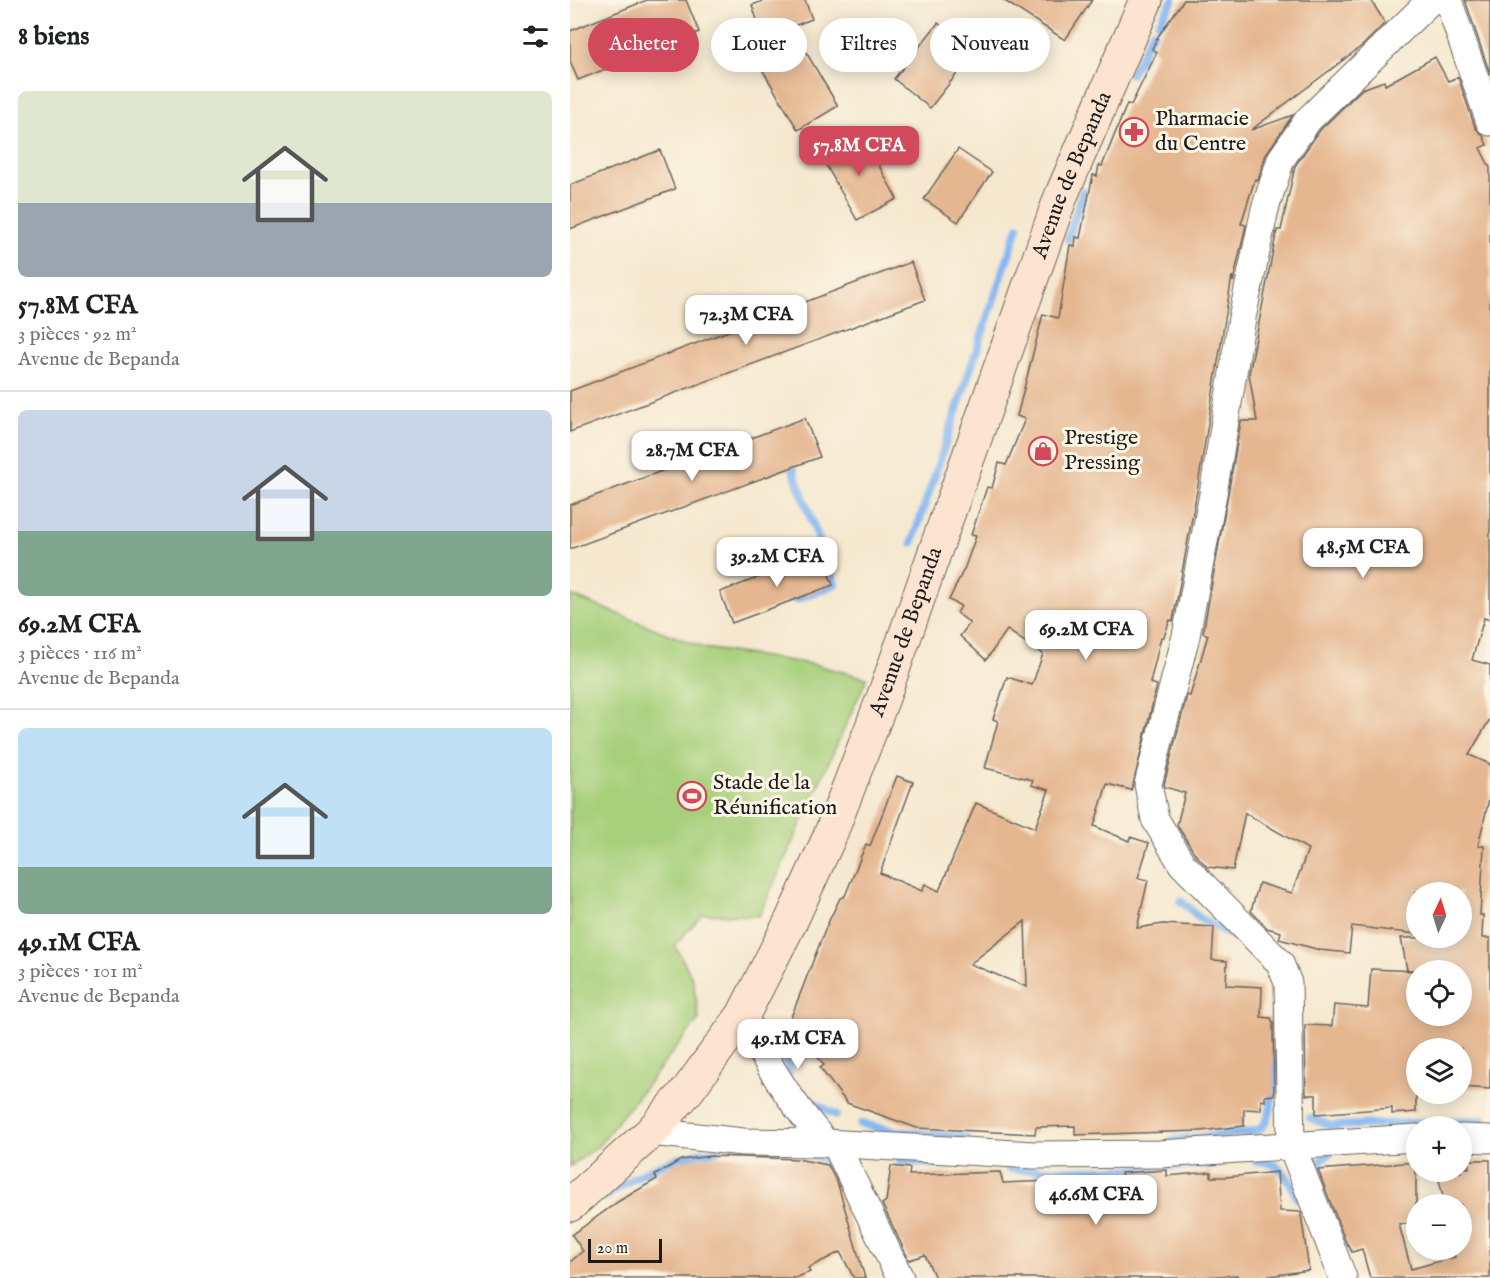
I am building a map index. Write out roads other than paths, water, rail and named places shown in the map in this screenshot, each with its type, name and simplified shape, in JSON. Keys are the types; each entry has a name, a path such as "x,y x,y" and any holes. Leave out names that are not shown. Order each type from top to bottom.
{"main road":[{"name":"Avenue de Bepanda","path":"570,1205 651,1132 688,1090 743,1015 829,838 963,476 1061,196 1146,0"}],"street":[{"path":"1343,1278 1291,1144 1288,983 1280,963 1182,864 1155,819 1148,784 1186,636 1248,285 1265,209 1281,159 1308,120 1431,0"},
{"path":"1448,0 1490,122"},
{"path":"743,1015 764,1060 803,1118 831,1144 900,1278"},
{"path":"651,1132 743,1142 831,1144 1034,1155 1159,1154 1406,1138"},
{"path":"1472,1138 1490,1139"}],"waterway":[{"path":"1159,23 1173,0"},
{"path":"1144,48 1153,32"},
{"path":"1131,74 1142,54"},
{"path":"1068,239 1083,191"},
{"path":"912,543 1018,227"},
{"path":"792,467 835,584 795,600"},
{"path":"1181,901 1201,919 1245,943"},
{"path":"778,1034 789,1073"},
{"path":"1271,1103 1278,1048"},
{"path":"798,1088 814,1103 836,1115"},
{"path":"1230,1134 1258,1130 1266,1122 1271,1106"},
{"path":"1310,1118 1331,1126 1483,1120"},
{"path":"861,1124 896,1131 966,1138"},
{"path":"1171,1140 1226,1135"},
{"path":"606,1197 644,1172 672,1160 716,1151"},
{"path":"1321,1188 1318,1162 1330,1153"},
{"path":"806,1155 823,1158 829,1163"},
{"path":"900,1161 949,1165"},
{"path":"1256,1161 1278,1167 1291,1183 1297,1198"},
{"path":"1009,1169 1113,1170 1217,1164"}],"place":[{"name":"Pharmacie du Centre","path":"1134,132"},
{"name":"Prestige Pressing","path":"1043,451"},
{"name":"Stade de la Réunification","path":"692,796"}]}
